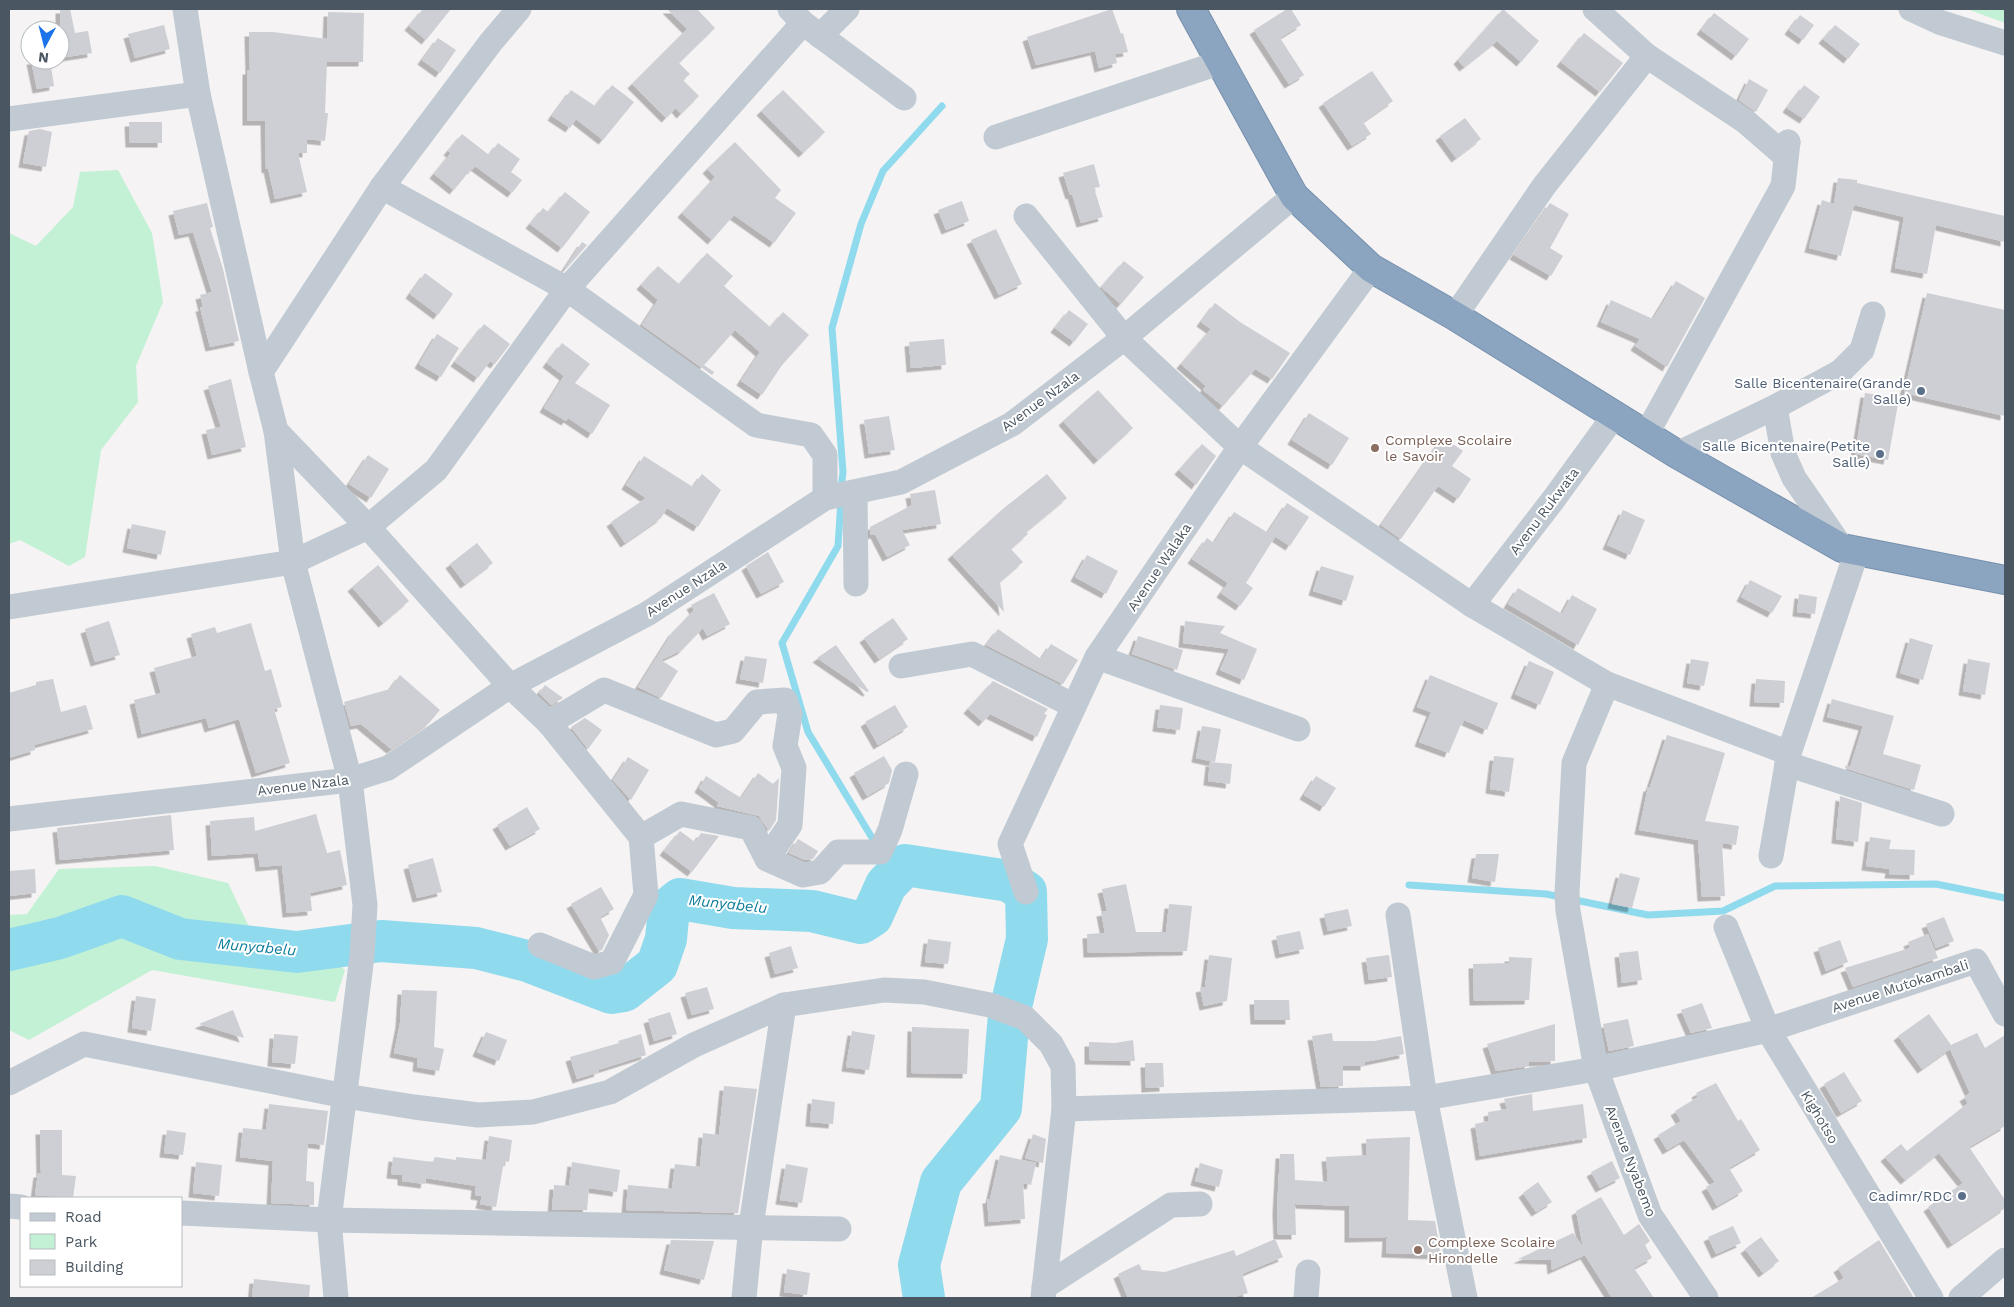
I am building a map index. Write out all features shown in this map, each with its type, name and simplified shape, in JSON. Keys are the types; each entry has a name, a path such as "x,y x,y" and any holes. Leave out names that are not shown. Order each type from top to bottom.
{"highway":[{"path":"1191,9 1219,63 1294,196 1370,268 1455,316 1677,454 1850,549 2005,580"}],"street":[{"path":"185,9 198,94 276,431 293,562 350,780 365,905 363,945 346,1096 329,1220 336,1298"},
{"path":"261,372 382,187 491,42 519,9"},
{"path":"9,607 293,562 368,527 436,470 567,289 804,22 847,9"},
{"path":"1595,9 1647,56 1745,121 1783,154 1788,142 1783,186 1646,435"},
{"path":"1911,9 1939,22 2005,43"},
{"path":"804,22 904,98"},
{"path":"1455,316 1544,186 1647,56"},
{"path":"996,137 1219,63"},
{"path":"9,119 198,94"},
{"path":"382,187 567,289 756,425 811,435 825,454 841,495 856,584"},
{"name":"Avenue Nzala","path":"9,819 350,780 388,768 510,686 647,614 841,495 901,482 1012,424 1124,338 1294,196"},
{"path":"1026,216 1124,338 1240,447 1472,605 1607,684 1788,759 1942,814"},
{"name":"Avenue Walaka","path":"1026,892 1010,844 1097,657 1240,447 1370,268"},
{"path":"1677,454 1775,407 1840,372 1862,350 1873,314"},
{"path":"1771,856 1788,759 1850,549 1794,478 1783,453 1775,407"},
{"name":"Avenu Rukwata","path":"1472,605 1553,500 1614,416"},
{"path":"276,431 368,527 510,686 549,723 640,837 646,895 612,962 594,967 540,945"},
{"path":"901,666 972,654 1074,706"},
{"path":"1097,657 1298,729"},
{"name":"Avenue Nyabemo","path":"1607,684 1574,763 1568,904 1596,1069 1650,1215 1706,1298"},
{"path":"549,723 604,690 716,735 733,731 757,702 785,700 790,714 785,746 794,768 790,825 767,859"},
{"path":"640,837 681,814 751,828 767,859 803,875 820,872 838,852 880,852 890,830 906,774"},
{"path":"1398,915 1425,1098 1464,1298"},
{"name":"Kighotso","path":"1726,927 1768,1030 1931,1298"},
{"name":"Avenue Mutokambali","path":"1768,1030 1976,961 2005,1014"},
{"path":"9,1083 84,1044 414,1108 478,1115 534,1112 610,1092 694,1045 784,1005 884,990 924,992 990,1005 1025,1018 1051,1044 1062,1066 1064,1109 1043,1292"},
{"path":"744,1298 751,1226 784,1005"},
{"path":"1064,1109 1425,1098 1596,1069 1768,1030"},
{"path":"1043,1292 1170,1205 1200,1204"},
{"path":"182,1213 329,1220 839,1229"},
{"path":"1961,1298 2005,1260"},
{"path":"1306,1298 1308,1272"}],"green space":[{"path":"1967,9 2005,9 2005,23"},
{"path":"118,170 152,233 163,302 136,366 138,402 101,450 85,557 69,566 20,540 9,544 9,233 36,246 73,207 80,172"},
{"path":"155,866 228,883 251,931 310,943 345,970 335,1002 152,970 29,1040 9,1030 9,915 27,914 59,869"}],"building":[{"path":"60,9 70,9 75,33 88,31 92,53 70,56 70,20 60,20"},
{"path":"423,9 451,9 426,40 409,26"},
{"path":"667,9 697,9 715,28 679,63 690,74 683,80 699,96 681,114 676,108 666,118 632,84 687,29"},
{"path":"1112,9 1121,34 1123,33 1128,52 1115,54 1117,63 1099,68 1095,51 1036,65 1027,37"},
{"path":"1287,9 1291,9 1301,25 1280,38 1304,75 1289,84 1254,30"},
{"path":"1503,9 1539,41 1521,62 1497,41 1464,67 1458,60"},
{"path":"328,12 364,13 363,62 327,62 325,113 328,113 325,141 307,139 307,153 298,153 307,192 275,199 268,168 266,169 265,121 247,121 247,70 250,70 249,32 273,32 327,39"},
{"path":"1714,13 1749,39 1736,56 1701,30"},
{"path":"1800,15 1814,25 1803,40 1789,30"},
{"path":"164,25 170,49 135,58 128,34"},
{"path":"1835,25 1860,44 1848,59 1823,39"},
{"path":"1584,33 1623,63 1600,92 1561,62"},
{"path":"438,38 456,50 440,73 422,60"},
{"path":"33,70 52,70 54,86 37,89"},
{"path":"1372,71 1393,101 1363,122 1371,134 1352,146 1323,103"},
{"path":"1749,79 1768,90 1756,112 1739,100"},
{"path":"612,85 634,102 603,140 576,119 570,128 552,116 571,90 595,106"},
{"path":"1804,85 1820,97 1804,119 1787,108"},
{"path":"783,90 825,132 803,153 761,111"},
{"path":"1465,118 1481,139 1456,158 1440,136"},
{"path":"129,122 162,122 162,143 130,143"},
{"path":"40,129 52,132 46,167 23,163 29,131"},
{"path":"462,134 489,155 498,143 520,159 511,172 522,180 512,193 475,166 454,190 434,174 451,153 448,151"},
{"path":"735,142 781,190 775,198 796,213 774,243 734,215 712,240 682,213 715,177 707,169"},
{"path":"1094,164 1100,187 1094,188 1103,217 1081,223 1063,173"},
{"path":"1838,178 1857,180 1857,183 2005,216 2005,242 1936,225 1927,274 1895,268 1904,217 1854,205 1841,256 1809,248 1822,200 1834,204"},
{"path":"565,192 590,212 562,248 530,224 543,208 548,212"},
{"path":"962,201 969,221 946,230 938,210"},
{"path":"207,203 213,227 210,228 223,269 239,341 210,347 200,307 203,307 200,295 212,292 193,232 179,235 173,211"},
{"path":"1550,203 1569,214 1550,248 1563,256 1551,276 1514,255"},
{"path":"996,229 1022,284 999,295 971,240"},
{"path":"582,242 587,245 566,269 565,268"},
{"path":"707,253 733,276 724,286 770,327 783,312 809,335 782,365 762,395 741,381 760,352 735,330 704,365 714,372 712,375 642,325 658,300 641,285 658,266 679,284"},
{"path":"1124,261 1144,277 1121,304 1101,287"},
{"path":"425,273 453,294 438,315 410,294"},
{"path":"1676,281 1705,298 1667,367 1635,346 1640,339 1601,322 1611,300 1653,319"},
{"path":"1927,293 2005,310 2005,416 1904,393"},
{"path":"1215,303 1240,322 1290,353 1272,379 1255,369 1223,406 1203,390 1206,386 1181,364 1211,329 1201,322"},
{"path":"1069,310 1088,324 1074,342 1055,328"},
{"path":"484,324 510,344 495,364 490,361 478,378 455,362"},
{"path":"437,334 459,348 441,377 419,364"},
{"path":"944,339 946,365 911,368 909,342"},
{"path":"562,343 590,364 575,383 610,405 592,434 568,418 566,421 544,408 564,376 547,363"},
{"path":"231,379 246,447 212,455 206,430 221,427 208,386"},
{"path":"1098,390 1133,428 1098,460 1063,421"},
{"path":"1865,393 1899,398 1888,460 1855,454"},
{"path":"1309,413 1349,438 1332,465 1292,440"},
{"path":"889,416 895,450 869,454 864,420"},
{"path":"1443,437 1463,451 1452,466 1471,479 1458,499 1438,486 1401,539 1381,525"},
{"path":"1202,444 1216,456 1196,485 1179,470"},
{"path":"368,455 389,469 371,498 349,484"},
{"path":"644,456 693,487 702,474 721,490 698,527 667,508 661,518 625,543 611,522 646,498 626,485"},
{"path":"1047,474 1067,498 1026,532 1028,534 1011,549 1023,562 1000,582 1004,612 952,555 1004,508"},
{"path":"935,490 941,524 902,530 910,545 887,557 875,534 870,535 870,527 912,505 910,494"},
{"path":"1287,503 1309,517 1290,546 1268,532"},
{"path":"1623,510 1645,520 1630,555 1607,545"},
{"path":"1234,512 1275,537 1246,583 1253,588 1240,606 1221,593 1228,583 1192,559 1207,538 1214,543"},
{"path":"132,524 166,531 161,555 127,548"},
{"path":"477,543 493,563 465,584 450,564"},
{"path":"768,552 784,582 761,594 746,566"},
{"path":"1087,555 1118,571 1106,594 1075,577"},
{"path":"378,565 409,601 383,623 352,587"},
{"path":"1321,566 1354,576 1346,601 1313,591"},
{"path":"1750,580 1782,596 1772,613 1741,597"},
{"path":"1518,588 1562,614 1572,595 1597,609 1578,645 1508,604"},
{"path":"714,593 730,624 707,636 703,628 682,650 661,660 678,671 661,698 638,687 672,633 694,610 691,605"},
{"path":"1799,594 1817,597 1815,614 1797,612"},
{"path":"893,618 908,639 879,659 864,638"},
{"path":"109,621 120,655 95,662 85,629"},
{"path":"1185,621 1225,626 1220,633 1257,649 1244,680 1220,670 1229,649 1183,643"},
{"path":"251,623 265,671 271,669 282,707 274,709 290,763 256,773 239,719 209,728 206,718 142,734 134,700 161,693 154,668 197,656 191,634 215,627 217,633"},
{"path":"998,629 1041,659 1051,644 1078,660 1063,684 986,645"},
{"path":"1138,636 1183,650 1177,670 1132,654"},
{"path":"1910,638 1933,645 1923,680 1900,673"},
{"path":"836,645 869,691 867,692 817,658"},
{"path":"745,656 767,659 763,683 740,679"},
{"path":"1691,659 1709,662 1704,686 1687,683"},
{"path":"1968,659 1990,663 1985,695 1963,691"},
{"path":"1529,661 1554,672 1540,705 1515,694"},
{"path":"400,675 440,710 429,723 391,749 361,724 351,726 344,702 390,689"},
{"path":"1430,675 1498,703 1487,730 1464,720 1449,753 1419,742 1431,712 1417,707"},
{"path":"53,679 61,712 86,705 93,729 34,745 35,750 9,758 9,693 36,685 36,682"},
{"path":"1756,679 1785,681 1784,703 1754,702"},
{"path":"993,681 1048,709 1044,714 1047,715 1037,737 990,714 983,722 968,709"},
{"path":"545,685 563,698 551,705 539,693"},
{"path":"1832,699 1894,716 1883,754 1921,765 1914,790 1845,768 1846,765 1850,767 1863,726 1827,717"},
{"path":"895,705 908,727 878,745 865,722"},
{"path":"1160,705 1183,708 1180,730 1157,727"},
{"path":"585,718 602,730 588,749 571,727"},
{"path":"1202,726 1221,729 1215,762 1196,758"},
{"path":"1667,735 1725,753 1705,821 1739,826 1736,845 1722,843 1725,896 1702,897 1698,840 1639,830 1648,787 1650,787"},
{"path":"884,756 892,770 889,783 867,796 854,773"},
{"path":"1494,756 1514,758 1509,792 1490,789"},
{"path":"628,757 649,770 631,800 613,780"},
{"path":"1210,762 1232,764 1230,784 1208,781"},
{"path":"758,773 773,784 779,778 776,820 769,831 759,816 717,806 719,803 699,788 706,776 741,798"},
{"path":"1316,776 1336,788 1324,807 1304,795"},
{"path":"1840,796 1862,803 1858,842 1836,839"},
{"path":"527,807 540,829 510,846 497,825"},
{"path":"316,814 327,853 340,850 347,885 310,893 312,911 287,913 282,865 260,867 258,853 212,856 210,821 254,817 255,831"},
{"path":"171,815 174,850 60,860 57,828"},
{"path":"680,831 695,842 701,833 719,836 692,872 664,851"},
{"path":"1870,837 1891,840 1889,849 1915,850 1914,875 1889,874 1890,869 1866,866"},
{"path":"798,839 818,851 813,859 805,860 789,853"},
{"path":"1476,854 1499,854 1495,882 1472,878"},
{"path":"433,858 442,892 417,898 408,865"},
{"path":"35,869 36,893 9,896 9,871"},
{"path":"1620,873 1640,878 1632,908 1612,904"},
{"path":"1126,884 1136,932 1166,932 1169,904 1192,906 1187,951 1088,953 1087,934 1105,933 1101,912 1107,911 1102,889"},
{"path":"601,887 614,909 600,917 609,935 602,950 599,951 571,904"},
{"path":"1348,909 1352,926 1328,931 1324,914"},
{"path":"1944,917 1954,941 1936,948 1926,924"},
{"path":"1300,931 1304,949 1280,954 1276,936"},
{"path":"1928,934 1938,958 1853,987 1845,968 1910,948 1908,942"},
{"path":"928,939 951,942 948,964 925,962"},
{"path":"1840,940 1848,962 1826,971 1818,948"},
{"path":"791,946 798,968 775,974 769,953"},
{"path":"1638,951 1642,980 1622,983 1619,953"},
{"path":"1209,955 1232,958 1227,1001 1204,1006 1200,988 1205,987"},
{"path":"1389,955 1392,977 1369,980 1366,958"},
{"path":"1509,957 1532,958 1529,1000 1474,1001 1473,964 1509,963"},
{"path":"707,987 714,1009 692,1015 685,993"},
{"path":"402,990 437,991 434,1047 444,1049 439,1071 417,1067 418,1058 394,1053 400,1023"},
{"path":"136,996 156,999 151,1031 132,1028"},
{"path":"1254,1000 1289,1000 1290,1020 1255,1020"},
{"path":"1702,1003 1712,1028 1691,1033 1681,1010"},
{"path":"233,1010 244,1038 199,1024"},
{"path":"670,1012 677,1034 654,1041 648,1019"},
{"path":"1929,1014 1951,1045 1977,1033 1985,1048 2005,1035 2005,1126 1969,1147 2005,1200 2005,1208 1952,1244 1928,1207 1963,1183 1939,1153 1905,1180 1885,1157 1901,1144 1907,1151 1968,1103 1964,1097 1970,1093 1950,1049 1922,1069 1898,1036"},
{"path":"1628,1019 1634,1046 1609,1051 1603,1024"},
{"path":"1555,1024 1555,1061 1529,1062 1529,1066 1496,1071 1487,1044"},
{"path":"912,1027 969,1029 967,1074 911,1073"},
{"path":"852,1031 875,1035 869,1070 846,1067"},
{"path":"486,1032 507,1040 499,1061 477,1052"},
{"path":"1332,1033 1333,1041 1374,1041 1401,1036 1404,1054 1365,1062 1365,1066 1343,1066 1343,1086 1321,1087 1312,1036"},
{"path":"274,1034 298,1036 295,1064 272,1062"},
{"path":"641,1034 646,1055 598,1070 599,1072 577,1079 570,1057 619,1043 618,1041"},
{"path":"1133,1040 1135,1061 1089,1060 1089,1042 1115,1043"},
{"path":"1145,1063 1163,1063 1164,1087 1146,1088"},
{"path":"1844,1072 1862,1101 1841,1113 1824,1084"},
{"path":"1716,1083 1738,1121 1741,1119 1760,1150 1729,1168 1743,1191 1717,1206 1706,1187 1715,1182 1684,1140 1667,1150 1658,1135 1681,1121 1675,1111 1698,1097 1696,1093"},
{"path":"724,1086 757,1089 738,1213 626,1210 628,1185 672,1189 675,1164 700,1167 703,1133 719,1135"},
{"path":"1532,1094 1533,1111 1583,1104 1587,1138 1480,1156 1475,1124 1489,1121 1488,1112 1507,1109 1504,1099"},
{"path":"812,1099 835,1102 833,1124 810,1122"},
{"path":"269,1104 328,1111 324,1145 308,1143 306,1181 314,1182 314,1205 271,1203 273,1161 240,1157 243,1128 266,1130"},
{"path":"40,1130 62,1130 62,1175 76,1176 73,1197 35,1195 38,1173 41,1173"},
{"path":"167,1130 186,1133 183,1155 164,1153"},
{"path":"1033,1134 1046,1139 1043,1163 1025,1158"},
{"path":"489,1136 512,1140 509,1162 504,1161 496,1207 480,1204 482,1196 475,1195 476,1186 426,1178 425,1184 402,1181 402,1175 391,1174 393,1157 433,1162 435,1157 456,1160 456,1157 486,1160"},
{"path":"1410,1137 1408,1220 1435,1221 1441,1255 1386,1253 1387,1237 1349,1238 1349,1206 1295,1204 1296,1235 1278,1235 1277,1210 1280,1154 1294,1154 1295,1180 1328,1182 1326,1157 1367,1155 1366,1139"},
{"path":"1000,1155 1036,1163 1031,1185 1023,1183 1025,1219 989,1222 987,1199 990,1199"},
{"path":"1612,1161 1620,1178 1600,1188 1591,1172"},
{"path":"196,1162 222,1165 219,1196 193,1193"},
{"path":"572,1162 620,1170 617,1192 589,1188 587,1210 552,1210 554,1185 569,1186"},
{"path":"1200,1163 1223,1170 1219,1187 1195,1181"},
{"path":"786,1164 808,1168 802,1203 780,1200"},
{"path":"1538,1182 1552,1202 1536,1212 1523,1193"},
{"path":"1601,1197 1624,1235 1639,1224 1650,1241 1645,1245 1652,1258 1634,1268 1654,1298 1612,1298 1585,1255 1552,1270 1551,1260 1518,1259 1573,1233 1583,1247 1576,1211"},
{"path":"1733,1226 1741,1243 1716,1254 1708,1237"},
{"path":"1761,1237 1779,1261 1763,1273 1745,1249"},
{"path":"1275,1239 1283,1257 1242,1274 1248,1293 1231,1298 1128,1298 1118,1274 1139,1264 1142,1270 1165,1272 1234,1250 1236,1256"},
{"path":"671,1240 714,1241 704,1280 664,1270"},
{"path":"1879,1240 1914,1298 1811,1298 1844,1278 1838,1268"},
{"path":"787,1269 810,1273 807,1295 784,1292"},
{"path":"254,1279 310,1285 309,1298 252,1298"}],"waterway":[{"path":"841,489 843,472 832,328 861,224 883,171 942,106"},
{"path":"841,500 838,546 782,643 808,732 877,846"},
{"path":"884,853 905,865"},
{"name":"Munyabelu","path":"9,950 60,938 122,916 180,939 297,952 381,941 476,948 527,961 611,993 624,991 657,965 666,939 669,908 680,899 733,908 812,911 861,923 872,916 886,885 905,865 1009,881 1026,892 1027,939 1009,1015 1001,1108 941,1182 919,1265 924,1298"},
{"path":"1409,885 1546,894 1648,915 1723,911 1775,886 1936,884 2005,898"}],"place":[{"name":"Salle Bicentenaire(Grande Salle)","path":"1921,391"},
{"name":"Complexe Scolaire le Savoir","path":"1375,448"},
{"name":"Salle Bicentenaire(Petite Salle)","path":"1880,454"},
{"name":"Cadimr/RDC","path":"1962,1196"},
{"name":"Complexe Scolaire Hirondelle","path":"1418,1250"}]}
